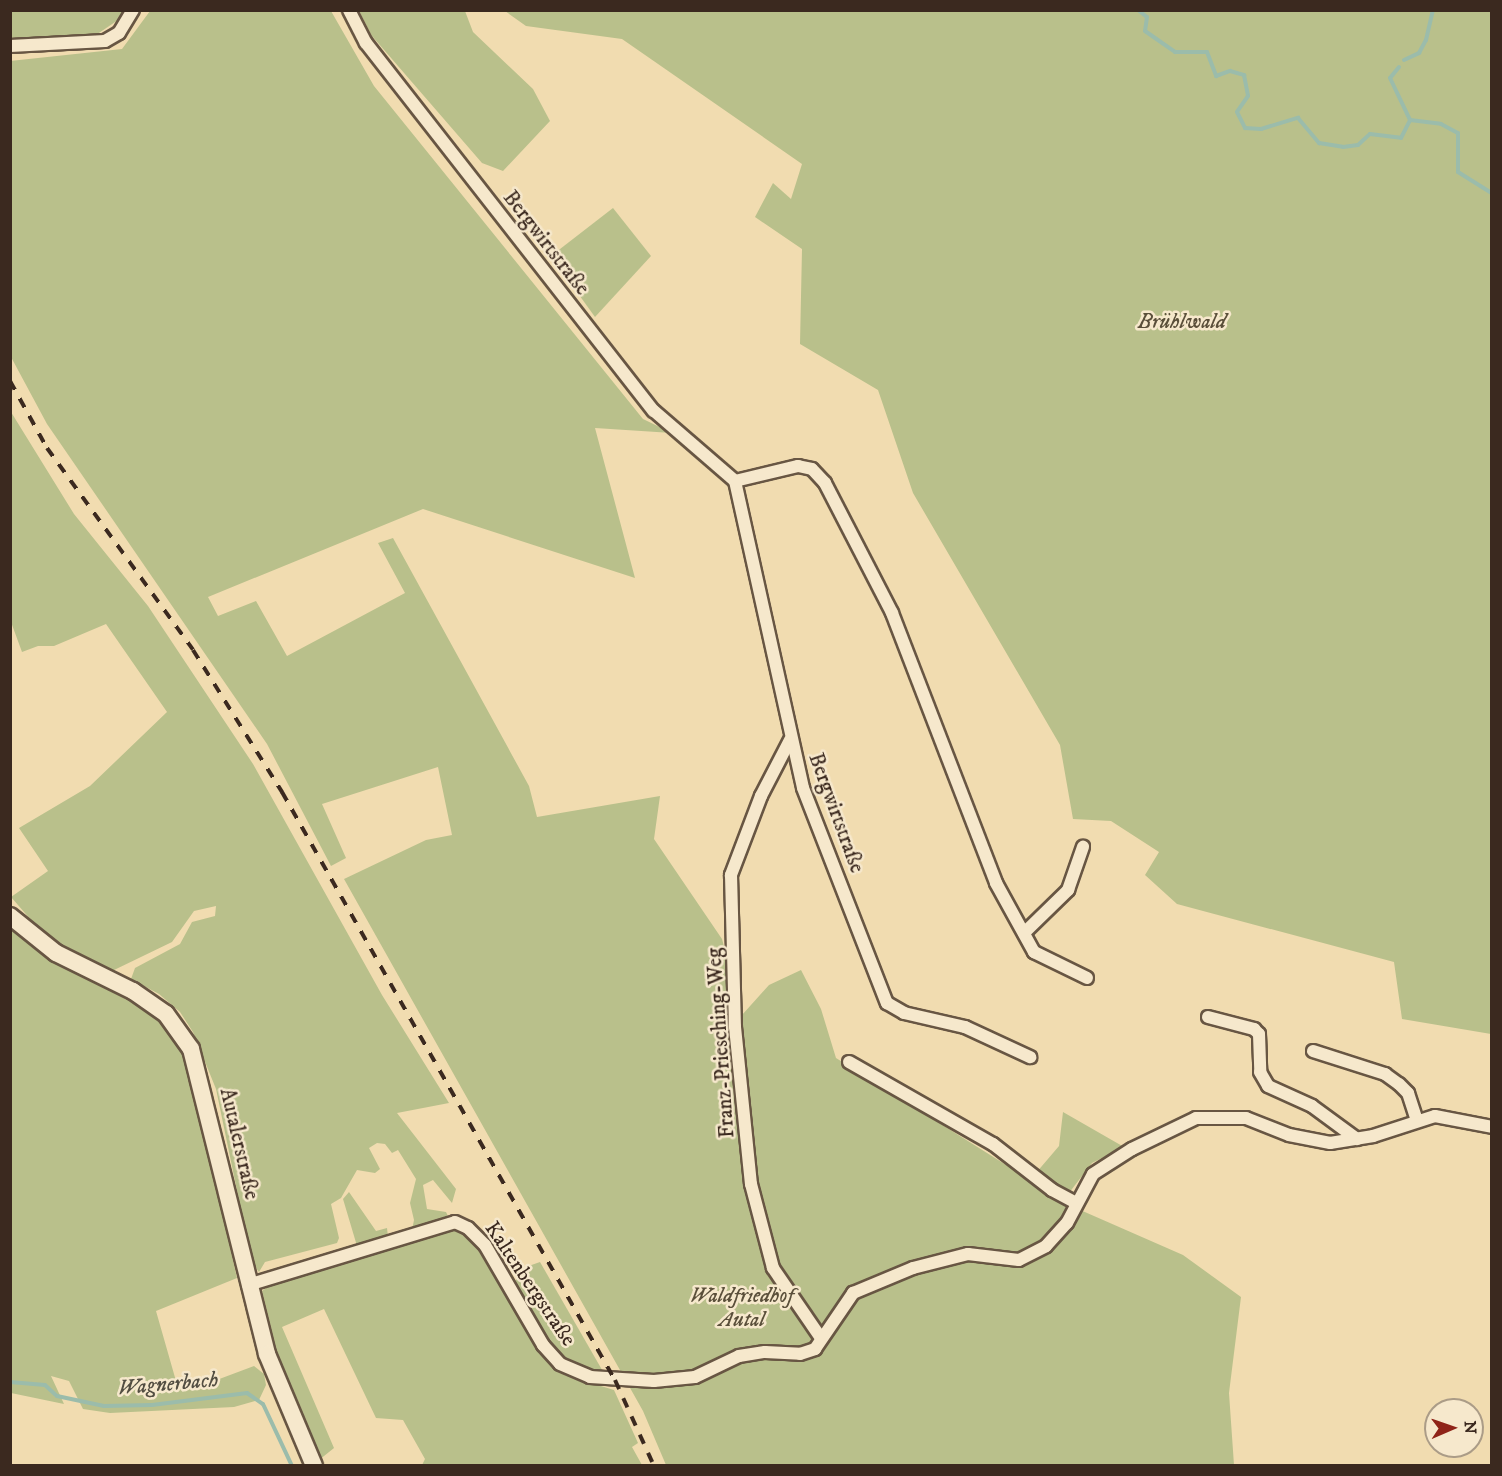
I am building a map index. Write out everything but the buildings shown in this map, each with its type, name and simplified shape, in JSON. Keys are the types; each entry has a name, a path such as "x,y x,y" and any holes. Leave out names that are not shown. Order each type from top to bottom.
{"main road":[{"name":"Autalerstraße","path":"10,916 56,953 133,991 166,1014 191,1048 248,1285 267,1354 314,1466"}],"street":[{"path":"10,46 105,41 119,33 133,10"},
{"name":"Bergwirtstraße","path":"349,10 366,43 654,411 735,481 802,788 887,1003 904,1013 965,1027 1030,1057"},
{"path":"735,481 798,466 812,469 825,483 892,614 996,883 1034,952 1087,978"},
{"name":"Franz-Priesching-Weg","path":"790,740 761,796 731,875 735,1027 751,1184 773,1268 820,1338"},
{"path":"1024,933 1068,890 1083,846"},
{"path":"1209,1017 1254,1029 1259,1034 1260,1072 1268,1086 1312,1106 1357,1139"},
{"path":"1313,1051 1385,1074 1408,1093 1417,1120"},
{"path":"849,1062 993,1144 1052,1190 1076,1203"},
{"name":"Kaltenbergstraße","path":"248,1285 455,1222 468,1228 485,1245 543,1345 560,1364 590,1377 654,1381 695,1377 739,1356 765,1352 800,1354 815,1349 820,1338 853,1293 914,1268 968,1254 1019,1260 1046,1246 1067,1223 1093,1174 1132,1149 1196,1118 1246,1118 1315,1142 1357,1139 1417,1120 1447,1116 1491,1127"}],"green space":[{"path":"10,11 125,11 121,18 93,37 11,39"},
{"name":"Waldfriedhof Autal","path":"150,11 331,11 374,86 643,419 672,433 595,428 635,578 423,509 208,597 218,616 256,601 287,656 405,593 378,543 393,538 529,786 537,817 660,796 654,839 722,939 742,1015 769,985 801,970 821,1009 836,1058 1030,1180 1059,1146 1063,1112 1124,1147 1092,1163 1062,1202 1183,1255 1241,1297 1229,1393 1234,1465 666,1465 643,1411 344,879 426,840 452,835 438,767 322,804 346,858 331,866 267,744 47,424 11,357 10,61 122,49"},
{"path":"359,11 465,11 473,32 533,89 550,121 503,171 482,163 372,36"},
{"name":"Brühlwald","path":"505,11 1491,11 1491,1034 1402,1019 1394,962 1177,904 1145,875 1159,852 1111,821 1073,819 1060,745 913,493 878,390 800,344 802,249 755,217 773,183 791,199 802,164 622,39 526,26"},
{"path":"613,208 651,256 595,317 551,256"},
{"path":"11,412 74,514 148,606 253,764 382,995 449,1103 397,1113 456,1189 452,1203 433,1180 423,1185 427,1209 446,1212 449,1218 412,1230 414,1220 410,1203 416,1179 398,1150 392,1153 385,1144 377,1143 369,1148 380,1169 375,1173 357,1170 341,1198 331,1204 339,1238 337,1243 265,1262 259,1272 252,1263 216,1089 193,1032 180,1012 159,994 131,979 135,968 180,944 192,922 215,916 216,906 194,911 172,942 112,971 67,950 38,928 11,897 48,871 19,828 90,786 167,712 106,624 54,646 38,646 22,652 11,622"},
{"path":"10,923 140,1003 171,1031 186,1055 237,1278 156,1311 178,1388 206,1384 254,1366 264,1374 266,1385 259,1400 234,1407 110,1413 83,1409 69,1381 51,1376 64,1404 11,1393"},
{"path":"349,1192 376,1231 387,1228 388,1237 357,1246 343,1199"},
{"path":"448,1231 458,1231 474,1243 534,1344 565,1375 614,1390 638,1443 632,1447 642,1465 422,1465 425,1459 403,1420 376,1418 324,1309 282,1327 334,1448 319,1460 281,1369 262,1291 272,1284"},
{"path":"540,1262 605,1375 566,1362 553,1350 514,1285 520,1269"}],"waterway":[{"path":"1138,10 1147,17 1145,31 1175,52 1207,52 1216,76 1230,71 1244,75 1248,96 1237,112 1245,128 1261,129 1298,118 1319,143 1343,147 1358,145 1370,134 1401,138 1410,120 1441,124 1458,133 1458,172 1492,193"},
{"path":"1404,60 1419,53 1426,40 1433,10"},
{"path":"1399,67 1390,78 1410,120"},
{"name":"Wagnerbach","path":"10,1382 45,1385 57,1396 104,1406 152,1405 247,1393 263,1404 292,1466"}],"railway":[{"path":"10,381 47,448 193,650 282,792 615,1380 654,1466"}]}
